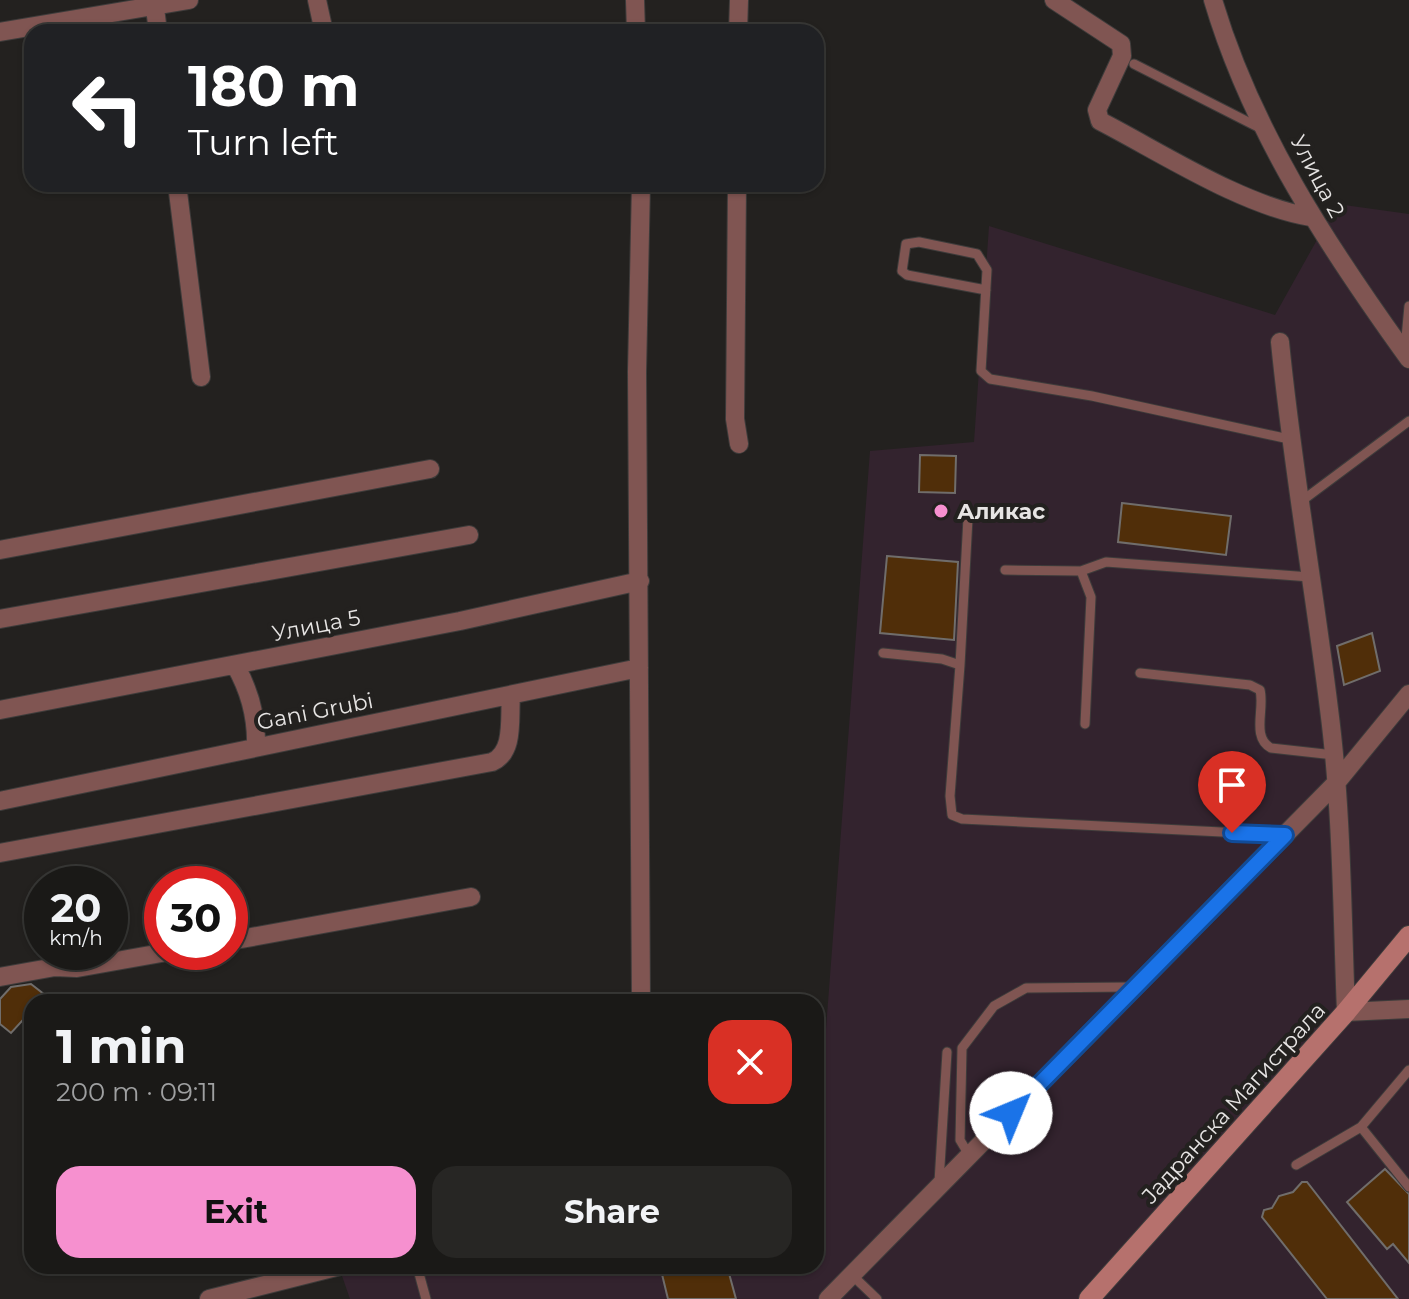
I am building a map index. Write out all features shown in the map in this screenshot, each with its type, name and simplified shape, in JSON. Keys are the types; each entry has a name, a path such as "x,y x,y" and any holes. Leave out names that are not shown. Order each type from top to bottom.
{"street":[{"path":"44,24 189,0"},
{"path":"317,0 322,24"},
{"path":"635,0 636,24"},
{"path":"738,24 739,0"},
{"path":"1054,0 1121,44 1122,56 1097,110 1100,121 1232,189 1285,213 1311,217"},
{"name":"Улица 2","path":"1213,0 1231,52 1311,217 1407,355"},
{"path":"155,8 157,24"},
{"path":"0,32 24,28"},
{"path":"178,192 201,377"},
{"path":"641,192 637,372 641,994"},
{"path":"737,192 735,419 739,444"},
{"path":"1280,342 1289,439 1334,755 1346,1012 1409,1009"},
{"path":"0,550 430,469"},
{"path":"0,619 469,535"},
{"name":"Улица 5","path":"0,710 460,621 640,581"},
{"path":"235,665 252,703 257,727 256,747"},
{"name":"Gani Grubi","path":"0,801 639,668"},
{"path":"828,1299 1336,783 1409,694"},
{"path":"0,853 492,762 502,758 507,750 511,696"},
{"path":"248,938 471,897"},
{"name":"Јадранска Магистрала","path":"1089,1299 1346,1012 1409,936"},
{"path":"0,977 144,956"},
{"path":"209,1299 308,1274"}],"lane":[{"path":"1134,64 1267,131"},
{"path":"986,290 907,275 902,271 906,244 919,242 977,254 986,264 986,290 981,371 990,379 1092,396 1289,439"},
{"path":"1407,355 1409,306"},
{"path":"1299,503 1409,421"},
{"path":"968,518 952,815 962,819 1285,835"},
{"path":"1005,570 1081,571 1106,562 1310,577"},
{"path":"1081,571 1091,597 1085,724"},
{"path":"883,653 942,659 960,665"},
{"path":"1140,673 1250,685 1260,690 1262,699 1259,735 1263,744 1271,748 1334,755"},
{"path":"969,1155 960,1140 962,1048 994,1006 1026,988 1135,987"},
{"path":"939,1186 947,1052"},
{"path":"1296,1165 1361,1127 1409,1070"},
{"path":"1361,1127 1409,1187"},
{"path":"419,1274 426,1299"},
{"path":"852,1275 877,1299"}],"shaded area":[{"path":"1337,204 1409,214 1409,1299 350,1299 341,1274 824,1274 824,1055 870,451 974,442 989,226 1275,315"}],"building":[{"path":"920,455 956,456 955,493 919,492"},
{"path":"1122,503 1231,516 1226,555 1118,542"},
{"path":"887,556 958,562 954,640 880,633"},
{"path":"1372,633 1380,671 1344,685 1337,646"},
{"path":"31,984 44,994 24,994 24,1019 11,1033 0,1024 0,999 11,987"},
{"path":"1385,1169 1409,1194 1409,1263 1393,1244 1387,1249 1347,1202"},
{"path":"1302,1182 1307,1182 1398,1299 1327,1299 1262,1217 1264,1210 1272,1208 1279,1196 1293,1192"},
{"path":"662,1274 729,1274 736,1299 668,1299"}],"place":[{"name":"Аликас","path":"941,511"}],"route":[{"path":"1011,1113 1285,835 1232,833"}]}
